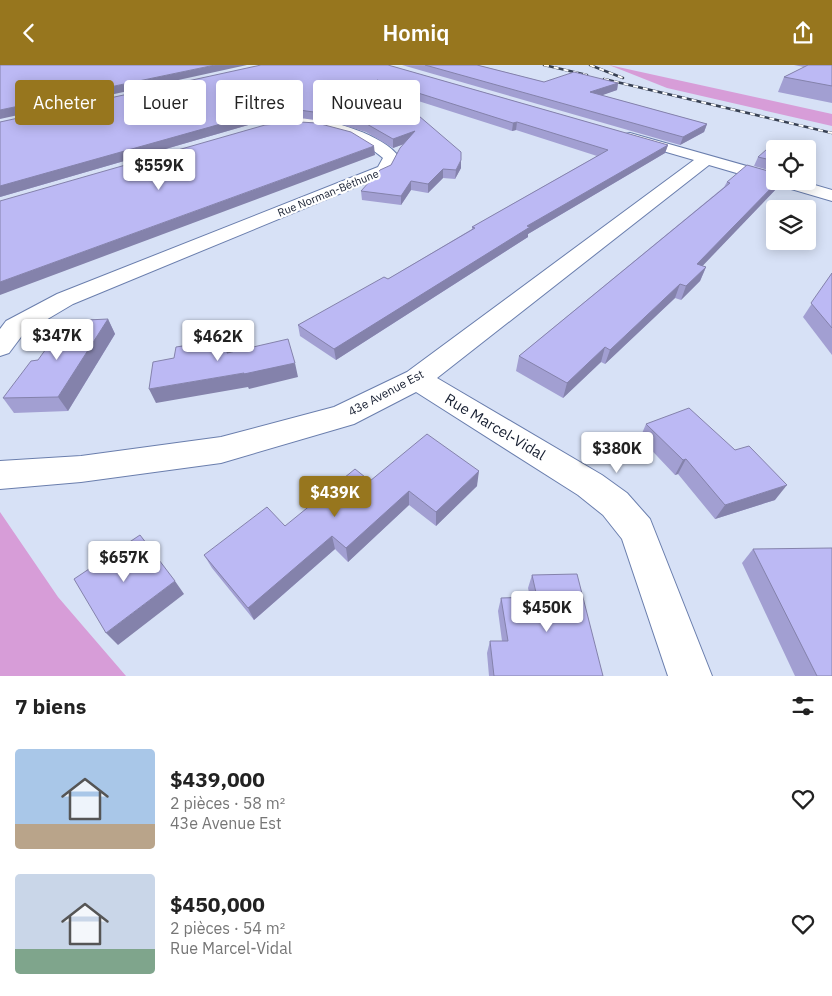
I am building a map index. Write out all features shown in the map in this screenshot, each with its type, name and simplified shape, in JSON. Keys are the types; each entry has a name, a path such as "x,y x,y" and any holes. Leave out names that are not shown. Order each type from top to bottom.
{"street":[{"name":"Rue Norman-Béthune","path":"0,347 15,327 65,299 384,170 391,157 382,149 341,130 319,124 291,123 260,129"},
{"path":"617,133 766,176"},
{"name":"43e Avenue Est","path":"0,475 82,469 221,450 342,415 417,379 706,159"},
{"path":"812,190 832,196"},
{"name":"Rue Marcel-Vidal","path":"417,379 590,485 616,504 637,531 690,676"}],"shaded area":[{"path":"609,65 832,114 832,126 667,88"},
{"path":"0,512 58,597 126,676 0,676"}],"building":[{"path":"0,65 215,65 143,80 124,80 124,84 114,86 114,80 15,80 15,107 0,110"},
{"path":"261,65 388,65 668,145 527,226 530,227 334,349 298,325 384,277 388,279 475,228 472,227 608,150 420,94 420,80 313,80 313,112 303,111 303,80 216,80 217,125 0,186 0,122 15,119 15,125 114,125 114,97 124,95 124,125 206,125 206,80 192,80"},
{"path":"425,65 477,65 544,82 574,72 618,83 590,92 707,124 683,137"},
{"path":"808,65 832,65 832,86 784,77"},
{"path":"420,117 461,152 461,160 456,170 443,169 428,184 411,181 401,196 361,191 380,170 391,165 400,148 415,131 393,139 368,125 420,125"},
{"path":"303,122 313,123 313,125 325,125 351,132 374,146 0,282 0,201 265,125 303,125"},
{"path":"766,150 766,159 758,157"},
{"path":"747,165 766,170 766,190 769,190 697,264 706,267 686,286 680,284 610,350 605,347 567,383 519,356 730,183 727,182"},
{"path":"832,273 832,328 811,303"},
{"path":"108,319 58,397 3,398 31,361 38,360 66,321"},
{"path":"227,339 227,353 288,339 295,363 244,374 149,389 153,362 174,358 176,347"},
{"path":"689,408 735,450 749,446 787,485 725,505 686,459 683,460 646,424"},
{"path":"427,434 479,471 436,512 409,491 346,548 332,536 248,608 204,555 267,507 285,526 355,469 370,481"},
{"path":"140,535 175,581 106,633 74,579"},
{"path":"832,548 832,676 817,676 753,549"},
{"path":"577,574 603,676 494,676 490,641 508,641 501,598 537,597 532,575"}],"railway":[{"path":"544,65 587,75"},
{"path":"590,65 623,78"},
{"path":"604,79 832,133"}]}
